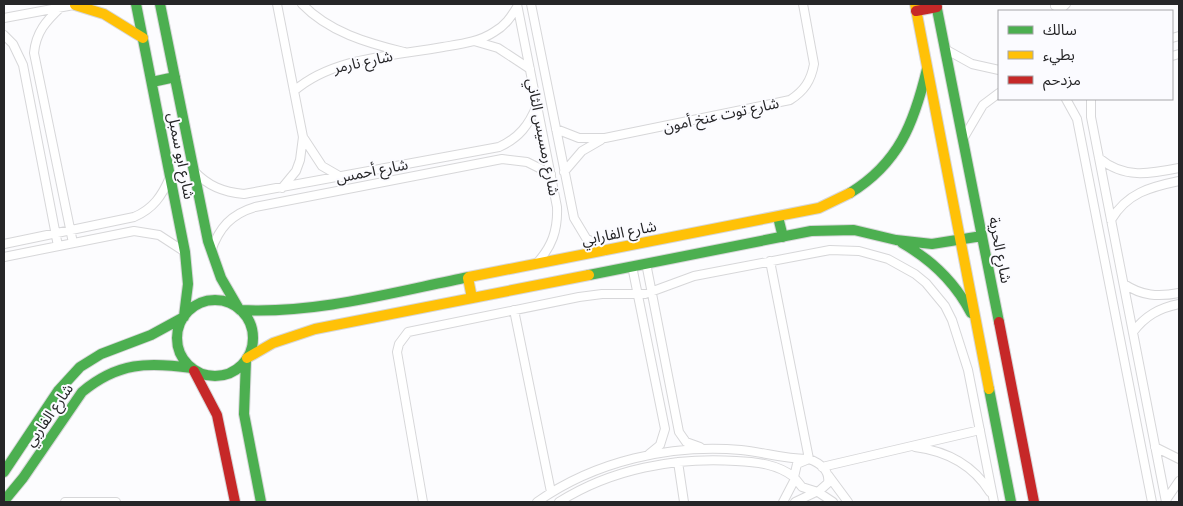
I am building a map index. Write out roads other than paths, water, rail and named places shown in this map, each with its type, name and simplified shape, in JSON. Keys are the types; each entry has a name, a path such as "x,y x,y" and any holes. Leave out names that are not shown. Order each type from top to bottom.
{"street":[{"path":"4,18 77,4 104,14 143,38"},
{"name":"شارع ابو سمبل","path":"136,4 185,252 188,284 184,316"},
{"name":"شارع ابو سمبل","path":"160,4 211,251 221,278 239,309"},
{"path":"277,4 303,137 300,160 296,171 282,188"},
{"name":"شارع نارمر","path":"302,4 328,24 353,38 408,53"},
{"name":"شارع رمسيس الثاني","path":"531,4 571,204 579,229 595,246 605,251"},
{"name":"شارع توت عنخ أمون","path":"556,129 579,138 605,138 782,103 798,95 809,81 814,64 803,4"},
{"path":"1055,7 1061,8 1067,4"},
{"name":"شارع نارمر","path":"294,91 314,76 326,70 474,41 496,32 504,25 517,5"},
{"name":"شارع رمسيس الثاني","path":"517,5 557,207 557,226 551,244 536,265"},
{"path":"937,5 915,7 978,326 1010,502"},
{"name":"شارع الحرية","path":"937,5 1034,502"},
{"path":"61,7 42,26 37,34 34,52 73,243"},
{"path":"4,35 16,49 23,65 58,246"},
{"name":"شارع نارمر","path":"474,41 498,48 530,68"},
{"path":"945,49 972,64 998,70"},
{"name":"شارع الفارابي","path":"239,309 275,312 310,310 803,212 834,202 867,183 881,170 905,140 913,122 927,69"},
{"path":"152,82 175,77"},
{"path":"964,139 983,105 998,93"},
{"path":"1067,100 1077,119 1152,502"},
{"path":"1091,100 1091,117 1166,501"},
{"name":"شارع أحمس","path":"194,170 211,185 232,193 253,194 499,147 510,142 527,126 537,105"},
{"path":"1077,119 1083,114 1091,117"},
{"path":"303,137 322,166 341,177"},
{"name":"شارع توت عنخ أمون","path":"564,172 582,151 605,138"},
{"name":"شارع أحمس","path":"211,251 219,231 226,222 244,210 502,158 527,162 551,174"},
{"path":"1099,158 1119,171 1130,174 1152,174 1179,168"},
{"path":"410,164 412,176"},
{"path":"1152,174 1147,180 1149,184 1155,186"},
{"path":"4,244 118,221 144,213 163,192 170,176"},
{"path":"1111,220 1125,201 1135,194 1155,186 1179,181"},
{"path":"557,207 565,208 571,204"},
{"path":"778,217 783,236"},
{"path":"246,359 273,343 301,332 783,236 832,229 932,244 961,241 982,236"},
{"path":"4,257 128,232 146,232 170,240 185,252"},
{"path":"896,240 926,258 952,282 963,296 978,326"},
{"path":"423,502 398,360 398,344 408,332 591,296 638,295 652,292 688,277 830,250 860,251 888,259 914,274 936,294 952,320 963,349 994,500"},
{"path":"770,261 807,459"},
{"path":"646,263 678,432 686,442 709,449"},
{"path":"632,266 665,434 656,450 644,456"},
{"path":"468,278 472,298"},
{"path":"1124,284 1142,294 1168,295 1179,293"},
{"path":"1168,295 1165,301 1170,306"},
{"path":"193,369 212,376 222,375 239,367 246,359 251,350 252,332 246,316 239,309 230,304 210,301 200,303 184,316 177,335 180,354 193,369 217,415 235,502"},
{"path":"1133,332 1146,317 1179,304"},
{"path":"514,310 551,492"},
{"name":"شارع الفاربي","path":"4,472 47,405 68,378 81,366 110,349 160,330 184,316"},
{"path":"246,359 242,386 243,412 260,502"},
{"name":"شارع الفاربي","path":"4,501 23,478 82,392 92,383 116,369 129,366 159,364 193,369"},
{"path":"653,366 665,364"},
{"path":"1129,387 1143,384"},
{"path":"822,467 980,430"},
{"path":"665,434 674,436 678,432"},
{"path":"911,446 945,454 961,462 975,473 994,500"},
{"path":"1155,447 1179,459"},
{"path":"537,502 551,492 578,478 608,466 644,456 709,449 749,450 807,459 822,467 848,502"},
{"path":"782,502 794,478 794,468 801,461 807,459"},
{"path":"559,502 611,477 644,468 678,462 718,460 758,463 776,467 794,478 802,487 817,492 833,502"},
{"path":"678,462 684,502"},
{"path":"608,466 611,477"},
{"path":"795,502 817,492 828,483 828,475"},
{"path":"1166,501 1179,482"},
{"path":"65,502 116,502"}]}
